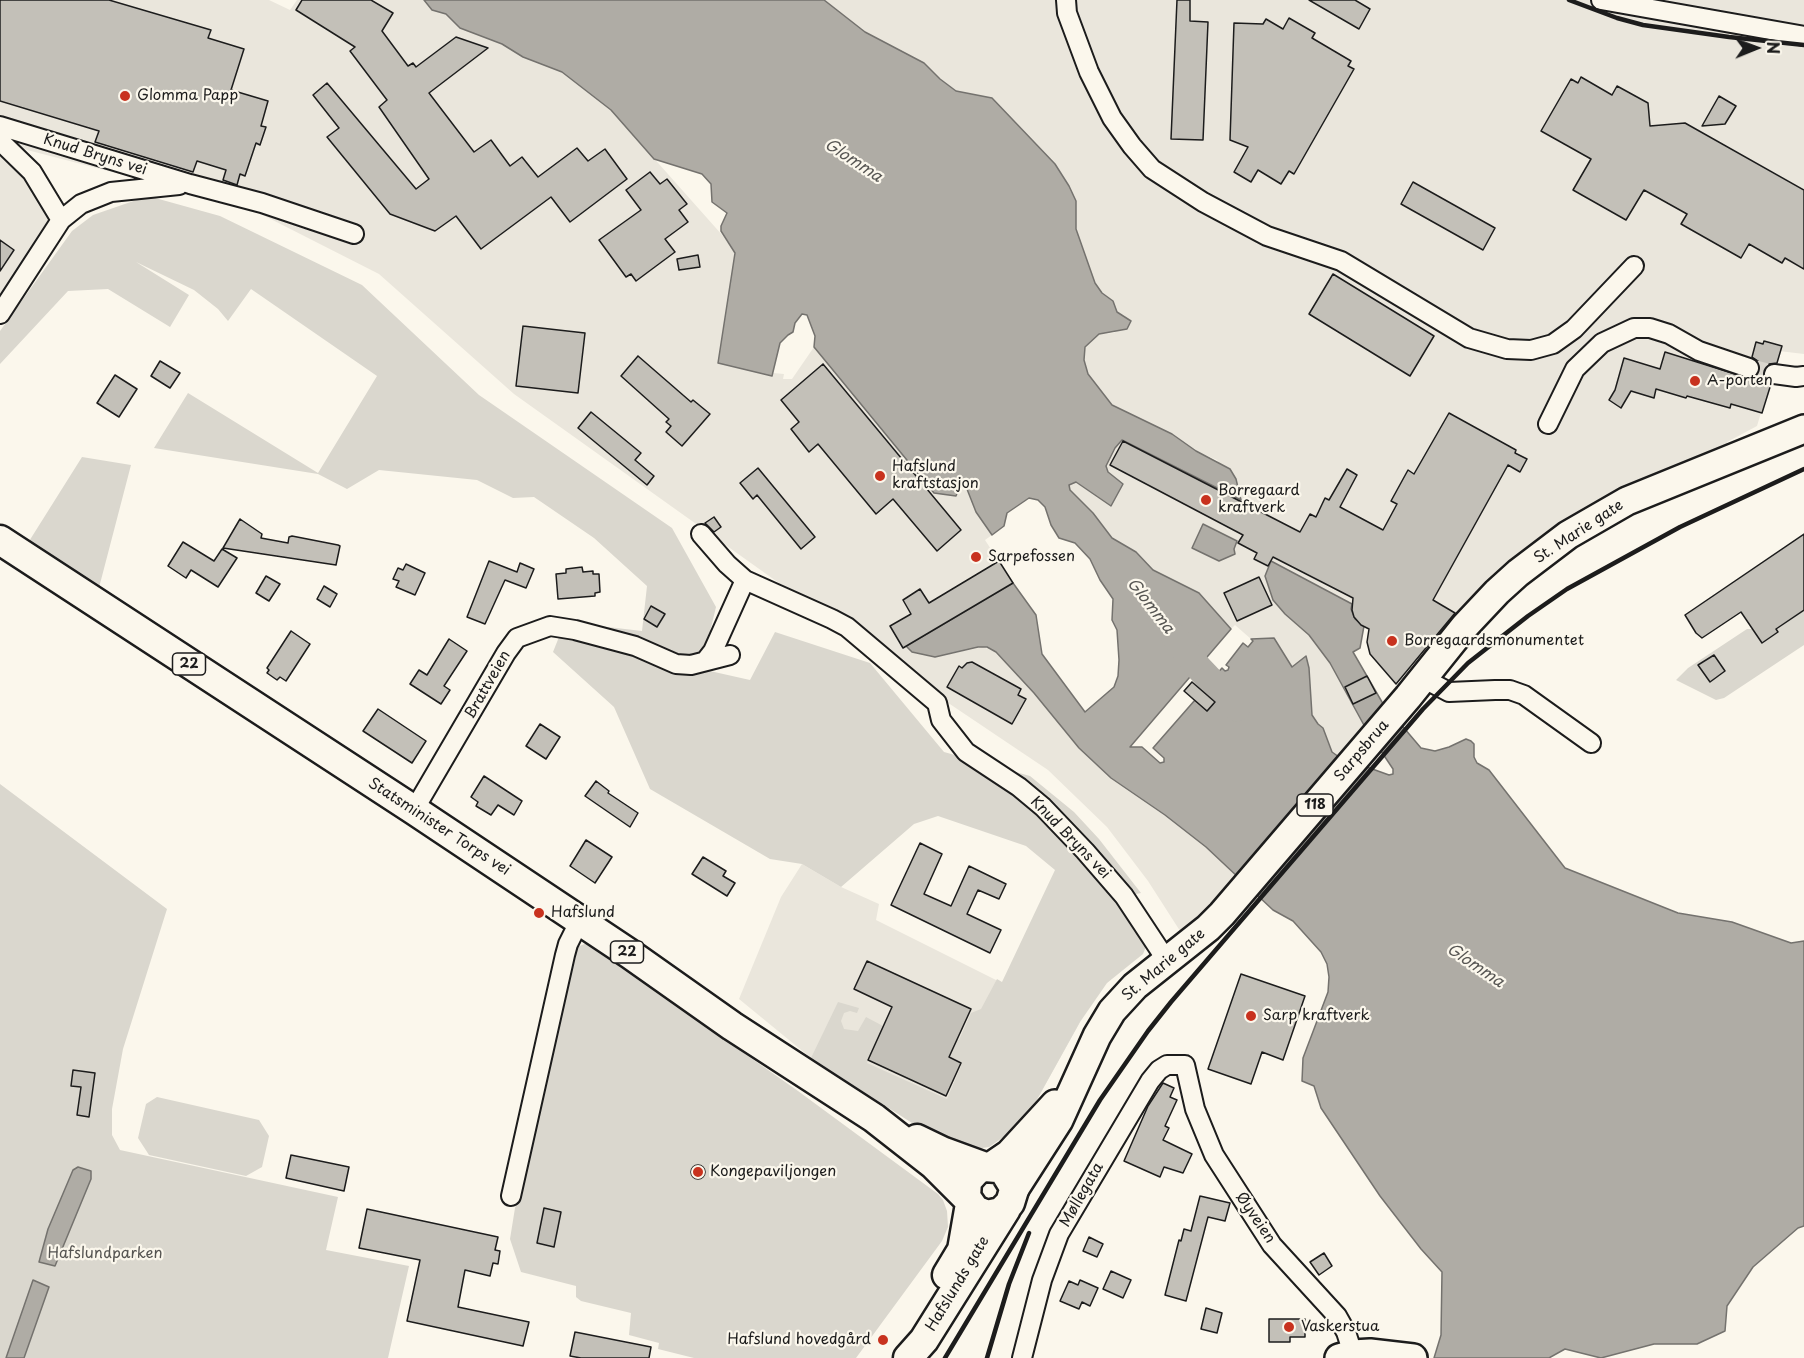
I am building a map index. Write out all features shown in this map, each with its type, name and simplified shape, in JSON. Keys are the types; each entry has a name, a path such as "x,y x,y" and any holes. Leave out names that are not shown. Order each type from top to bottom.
{"highway":[{"name":"Statsminister Torps vei","path":"0,540 414,810 580,920 732,1026 874,1118 934,1165 968,1200"},
{"name":"Statsminister Torps vei","path":"874,1118 944,1152 988,1167"},
{"name":"22","path":"968,1200 975,1210 994,1215 1010,1200 1009,1177 1004,1171 988,1167"},
{"path":"968,1200 967,1181 977,1170 988,1167"},
{"name":"Hafslunds gate","path":"894,1358 962,1250 968,1200"},
{"name":"Hafslunds gate","path":"908,1358 924,1340 1010,1200"}],"main road":[{"name":"St. Marie gate","path":"1408,697 1452,642 1497,592 1568,535 1627,501 1804,429"},
{"name":"Sarpsbrua","path":"1222,914 1408,697"},
{"name":"St. Marie gate","path":"1010,1200 1048,1139 1097,1036 1112,1011 1135,986 1222,914"},
{"name":"St. Marie gate","path":"988,1167 1009,1154 1076,1082"},
{"path":"1346,1356 1384,1353 1413,1358"}],"street":[{"path":"1065,0 1067,13 1089,72 1112,118 1152,169 1203,202 1268,236 1341,261 1469,338 1507,350 1531,350 1553,344 1574,329 1634,266"},
{"path":"1601,0 1804,36"},
{"name":"Knud Bryns vei","path":"0,126 190,184"},
{"path":"0,141 32,172 61,220"},
{"path":"0,314 61,220 81,204 111,192 190,184 262,203 354,234"},
{"path":"1548,424 1575,369 1602,343 1634,328 1650,328 1669,334 1699,351 1749,368"},
{"path":"1774,374 1804,376"},
{"path":"701,534 727,564 745,580 713,651 706,660"},
{"name":"Knud Bryns vei","path":"745,580 832,619 860,638 937,703 941,720 966,752 1019,787 1043,807 1085,851 1124,896 1167,961"},
{"name":"Brattveien","path":"414,810 517,638 550,626 575,630 635,646 676,664 691,665 730,655"},
{"path":"1425,675 1432,683 1449,692 1510,690 1524,695 1591,743"},
{"path":"511,1196 565,955 580,920"},
{"name":"Møllegata","path":"1022,1358 1042,1280 1068,1216 1150,1081 1159,1070 1167,1065 1185,1065"},
{"name":"Øyveien","path":"1185,1065 1195,1109 1214,1155 1272,1245 1337,1316 1346,1332 1346,1356"}],"shaded area":[{"path":"0,0 269,0 290,10 297,0 424,0 432,10 446,14 460,28 502,44 523,57 562,72 611,110 735,252 719,363 772,376 773,373 784,374 783,379 792,379 814,347 934,493 955,496 960,486 965,483 976,512 992,535 985,540 1013,583 907,646 912,652 935,657 983,647 996,652 1034,693 1079,748 1111,778 1206,847 1237,877 1213,905 1182,934 1148,881 1107,827 1048,770 926,688 514,394 379,274 247,207 4,144 61,220 0,314"},
{"path":"824,0 1804,0 1804,354 1779,351 1757,426 1727,442 1729,449 1608,497 1443,637 1409,614 1364,626 1355,619 1351,603 1285,614 1309,634 1330,663 1365,727 1339,757 1332,752 1312,715 1309,668 1306,657 1292,667 1274,638 1251,639 1235,625 1231,629 1199,593 1153,570 1136,552 1112,538 1093,513 1070,490 1069,485 1075,482 1112,506 1106,466 1122,440 1241,499 1217,460 1196,451 1172,434 1112,405 1088,374 1084,360 1085,347 1099,334 1114,333 1125,316 1117,312 1113,301 1102,293 1095,283 1076,229 1076,201 1055,164 992,98 957,91 940,79 924,63 865,32"},
{"path":"802,864 841,887 879,904 876,920 1080,1022 1034,1105 1009,1133 989,1147 948,1146 811,1058 739,999 781,897"}],"green space":[{"path":"148,196 220,216 362,285 479,395 672,528 716,607 701,669 750,680 775,632 870,663 944,752 1030,776 1074,812 1099,839 1141,893 1116,898 1147,944 1143,954 1107,983 1080,1022 1034,1105 1009,1133 989,1147 969,1150 948,1146 811,1058 838,1002 859,1008 857,1013 850,1011 844,1013 841,1021 844,1029 858,1031 866,1017 883,1026 867,1063 947,1099 961,1066 933,1053 942,1033 959,1040 971,1013 981,1009 997,979 1002,982 1055,870 1026,846 938,816 914,824 841,887 802,864 770,859 650,789 614,707 553,652 565,622 642,631 647,586 594,538 534,497 513,498 477,480 379,470 347,489 318,474 154,448 188,393 318,473 377,376 251,289 228,321 218,309 194,290 136,262 189,295 170,327 108,289 68,291 0,364 0,331 72,231 93,215"},
{"path":"82,457 131,465 95,603 21,554"},
{"path":"1804,610 1804,645 1724,698 1716,700 1676,680 1688,668 1747,629 1752,629 1762,643 1778,632 1776,629"},
{"name":"Hafslundparken","path":"0,784 167,909 123,1049 112,1109 112,1135 120,1150 338,1197 326,1250 409,1266 388,1358 0,1358"},
{"path":"587,943 798,1091 943,1200 947,1211 948,1227 942,1241 856,1358 694,1358 658,1349 659,1343 629,1335 631,1313 581,1301 576,1297 576,1286 521,1272 510,1239 515,1208 570,956 577,947"},
{"path":"157,1097 259,1120 269,1136 262,1167 246,1176 149,1155 138,1138 146,1104"}],"water":[{"path":"424,0 824,0 865,32 924,63 956,91 992,98 1055,164 1069,186 1076,201 1076,229 1095,283 1102,293 1113,301 1117,312 1131,321 1127,329 1099,334 1085,347 1084,360 1088,374 1112,405 1172,434 1196,451 1230,469 1236,479 1241,500 1122,440 1106,466 1108,472 1123,484 1111,506 1076,482 1069,485 1070,490 1093,513 1112,538 1136,552 1153,570 1199,593 1231,629 1130,747 1142,747 1160,763 1164,762 1164,758 1153,748 1195,700 1207,711 1215,702 1202,691 1222,668 1225,671 1228,670 1229,667 1226,665 1243,643 1248,647 1253,641 1251,639 1274,638 1292,667 1306,656 1312,715 1323,728 1332,752 1339,757 1389,775 1393,774 1393,769 1365,727 1330,663 1309,635 1273,600 1265,576 1271,561 1352,604 1351,609 1355,619 1364,626 1360,648 1353,652 1382,702 1421,748 1435,751 1466,739 1471,741 1474,744 1474,757 1477,763 1489,770 1565,868 1678,913 1732,922 1791,943 1804,941 1804,1226 1798,1228 1753,1267 1727,1306 1725,1331 1697,1344 1654,1344 1601,1358 1565,1349 1549,1358 1434,1358 1441,1335 1442,1272 1380,1196 1321,1108 1314,1086 1302,1081 1303,1058 1328,992 1327,964 1321,952 1293,921 1273,910 1206,847 1111,778 1079,748 1034,693 996,652 987,647 978,647 935,657 912,652 906,646 1013,583 1036,615 1042,654 1085,712 1114,687 1118,676 1119,660 1117,630 1112,620 1113,599 1090,559 1075,543 1059,538 1051,525 1045,507 1038,500 1029,498 1007,513 1004,526 992,535 976,512 965,484 960,486 956,496 934,493 814,347 815,336 807,315 802,314 795,323 793,332 780,343 772,376 718,363 735,253 721,231 727,213 712,202 711,184 702,174 654,159 611,110 562,72 523,57 502,44 460,28 446,14 432,10"},
{"path":"1203,524 1237,541 1235,554 1219,561 1192,548"},
{"path":"78,1167 91,1171 91,1179 55,1266 39,1262 48,1229 73,1170"},
{"path":"33,1280 49,1287 24,1358 6,1358"}],"building":[{"name":"Glomma Papp","path":"0,0 109,0 211,30 208,38 244,49 231,90 268,101 261,126 266,127 260,145 256,143 245,176 240,174 237,185 223,180 226,170 197,161 193,172 95,142 99,131 0,101"},
{"path":"302,0 371,0 393,13 382,31 408,66 413,63 416,67 456,37 488,48 429,93 474,152 491,140 510,166 522,157 538,177 577,148 588,161 605,149 627,179 570,222 551,197 481,249 456,216 435,231 390,214 327,137 339,128 313,95 327,83 416,189 429,179 379,107 387,100 350,51 355,47 296,10"},
{"path":"1177,0 1190,0 1190,21 1208,22 1203,140 1171,139"},
{"path":"1309,0 1355,0 1370,9 1359,29"},
{"path":"1289,18 1315,33 1312,38 1351,61 1348,66 1354,69 1294,174 1289,171 1281,184 1258,170 1251,182 1234,172 1248,147 1230,140 1234,23 1263,24 1266,19 1283,29"},
{"path":"1581,77 1612,95 1617,86 1648,103 1650,126 1685,123 1804,190 1804,269 1785,258 1782,263 1749,244 1741,258 1681,224 1687,214 1644,190 1626,220 1573,190 1591,159 1541,131 1571,79 1578,83"},
{"path":"1719,96 1736,106 1725,124 1702,126"},
{"path":"650,172 660,184 667,179 687,204 679,210 688,222 665,239 675,252 636,281 631,274 626,277 599,240 641,210 626,190"},
{"path":"1413,182 1495,228 1483,250 1401,204"},
{"path":"0,240 14,250 0,271"},
{"path":"698,255 700,267 679,270 677,259"},
{"path":"1333,274 1434,336 1410,376 1309,314"},
{"path":"523,326 585,333 578,393 516,386"},
{"name":"A-porten","path":"1764,341 1782,346 1777,363 1769,364 1763,372 1764,379 1771,384 1762,413 1731,404 1730,408 1656,389 1654,398 1631,391 1621,408 1609,400 1615,390 1624,358 1660,369 1665,352 1751,379 1756,377 1760,371 1758,361 1752,357 1756,342 1763,344"},
{"path":"638,356 691,402 693,400 710,414 682,446 666,432 671,426 666,422 669,419 621,376"},
{"path":"160,361 180,373 170,388 151,376"},
{"name":"Hafslund kraftstasjon","path":"823,364 961,530 937,551 893,499 876,514 818,444 809,452 791,429 799,422 781,400"},
{"path":"115,375 137,389 119,417 97,403"},
{"path":"591,412 641,453 635,460 654,476 647,485 578,428"},
{"path":"1449,413 1516,450 1515,453 1527,459 1520,472 1508,465 1433,600 1455,613 1396,684 1370,654 1367,642 1369,629 1361,625 1354,617 1353,598 1273,557 1268,566 1254,559 1257,553 1238,543 1243,535 1110,465 1123,441 1300,532 1310,514 1316,517 1325,498 1329,500 1347,469 1357,475 1340,507 1383,530 1397,504 1391,501 1408,470 1414,474"},
{"path":"758,468 815,537 801,549 757,495 753,499 740,483"},
{"path":"714,517 721,527 714,532 705,523"},
{"path":"240,519 262,534 261,538 288,543 289,537 292,536 338,545 340,546 336,565 223,548"},
{"path":"1804,534 1804,610 1776,629 1778,632 1762,643 1741,612 1702,638 1696,633 1685,615"},
{"path":"183,542 214,561 222,549 237,558 218,587 191,570 186,578 168,566"},
{"path":"489,561 517,572 520,563 534,569 526,588 505,580 485,624 467,617"},
{"path":"999,561 1013,583 903,648 890,626 911,614 903,600 920,589 929,603"},
{"path":"406,564 425,573 415,595 396,587 399,581 393,579 398,568 403,570"},
{"path":"582,567 583,572 593,571 593,574 599,574 600,592 595,593 595,596 558,599 556,574 566,573 566,569"},
{"path":"266,576 280,584 269,601 256,593"},
{"path":"1259,577 1272,605 1237,621 1224,593"},
{"path":"324,586 337,594 330,607 317,599"},
{"path":"651,606 665,614 657,627 644,619"},
{"path":"291,631 310,644 286,681 280,677 277,680 267,673 269,670 267,668"},
{"path":"449,639 467,651 444,686 450,690 441,704 410,684 419,670 427,675"},
{"path":"1714,655 1725,671 1710,682 1698,665"},
{"path":"972,662 1021,689 1018,695 1026,699 1012,724 947,687 959,666 962,668"},
{"path":"1367,676 1376,693 1353,704 1345,687"},
{"path":"1192,682 1215,702 1207,711 1184,691"},
{"path":"378,709 426,741 412,763 363,731"},
{"path":"540,724 560,737 546,759 526,746"},
{"path":"484,776 522,801 514,815 498,805 491,815 476,806 478,802 471,797"},
{"path":"596,781 609,791 608,793 638,813 630,827 585,796"},
{"path":"586,840 612,857 595,883 570,866"},
{"path":"920,843 942,854 924,894 951,906 969,866 1006,884 999,899 978,890 967,914 1001,930 990,953 891,905"},
{"path":"703,857 726,871 723,876 735,883 727,896 692,874"},
{"path":"867,961 971,1009 949,1057 961,1063 946,1096 868,1060 892,1007 854,989"},
{"name":"Sarp kraftverk","path":"1241,974 1305,996 1283,1060 1262,1052 1251,1084 1208,1069"},
{"path":"73,1070 95,1073 89,1117 77,1115 81,1087 71,1086"},
{"path":"1163,1083 1174,1088 1170,1097 1177,1100 1165,1126 1169,1128 1163,1140 1192,1154 1183,1173 1164,1167 1160,1177 1124,1161 1148,1106"},
{"path":"291,1155 349,1167 344,1191 286,1178"},
{"name":"Kongepaviljongen","path":"698,1165 703,1167 705,1172 703,1177 698,1179 693,1177 691,1172 693,1167"},
{"path":"1200,1196 1230,1203 1225,1221 1208,1217 1186,1301 1165,1295 1179,1240 1181,1241 1184,1229 1191,1231"},
{"path":"544,1208 561,1212 554,1247 537,1243"},
{"path":"367,1209 498,1237 495,1250 500,1251 498,1264 493,1263 490,1276 465,1270 458,1307 529,1322 523,1346 407,1321 420,1260 359,1248"},
{"path":"1089,1237 1103,1244 1097,1257 1083,1251"},
{"path":"1324,1253 1332,1266 1319,1275 1310,1262"},
{"path":"1111,1271 1131,1280 1123,1298 1103,1289"},
{"path":"1080,1280 1098,1288 1090,1306 1082,1302 1079,1309 1060,1301 1069,1281 1078,1285"},
{"path":"1206,1308 1222,1313 1217,1333 1201,1329"},
{"name":"Vaskerstua","path":"1269,1319 1305,1319 1305,1337 1290,1337 1290,1342 1269,1342"},
{"path":"575,1332 651,1347 649,1358 570,1356"}],"waterway":[{"name":"Glomma","path":"1175,637 1198,667 1237,708"}],"tunnel":[{"path":"1749,368 1774,374"}],"railway":[{"path":"1569,0 1643,25 1804,45"},
{"path":"945,1358 1100,1100 1148,1031 1423,709 1468,663 1567,589 1680,527 1804,469"},
{"path":"987,1358 1009,1284 1029,1233"}],"place":[{"name":"Glomma Papp","path":"125,96"},
{"name":"A-porten","path":"1695,381"},
{"name":"Hafslund kraftstasjon","path":"880,476"},
{"name":"Borregaard kraftverk","path":"1206,500"},
{"name":"Sarpefossen","path":"976,557"},
{"name":"Borregaardsmonumentet","path":"1392,641"},
{"name":"Hafslund","path":"539,913"},
{"name":"Sarp kraftverk","path":"1251,1016"},
{"name":"Kongepaviljongen","path":"698,1172"},
{"name":"Vaskerstua","path":"1289,1327"},
{"name":"Hafslund hovedgård","path":"883,1340"}]}
